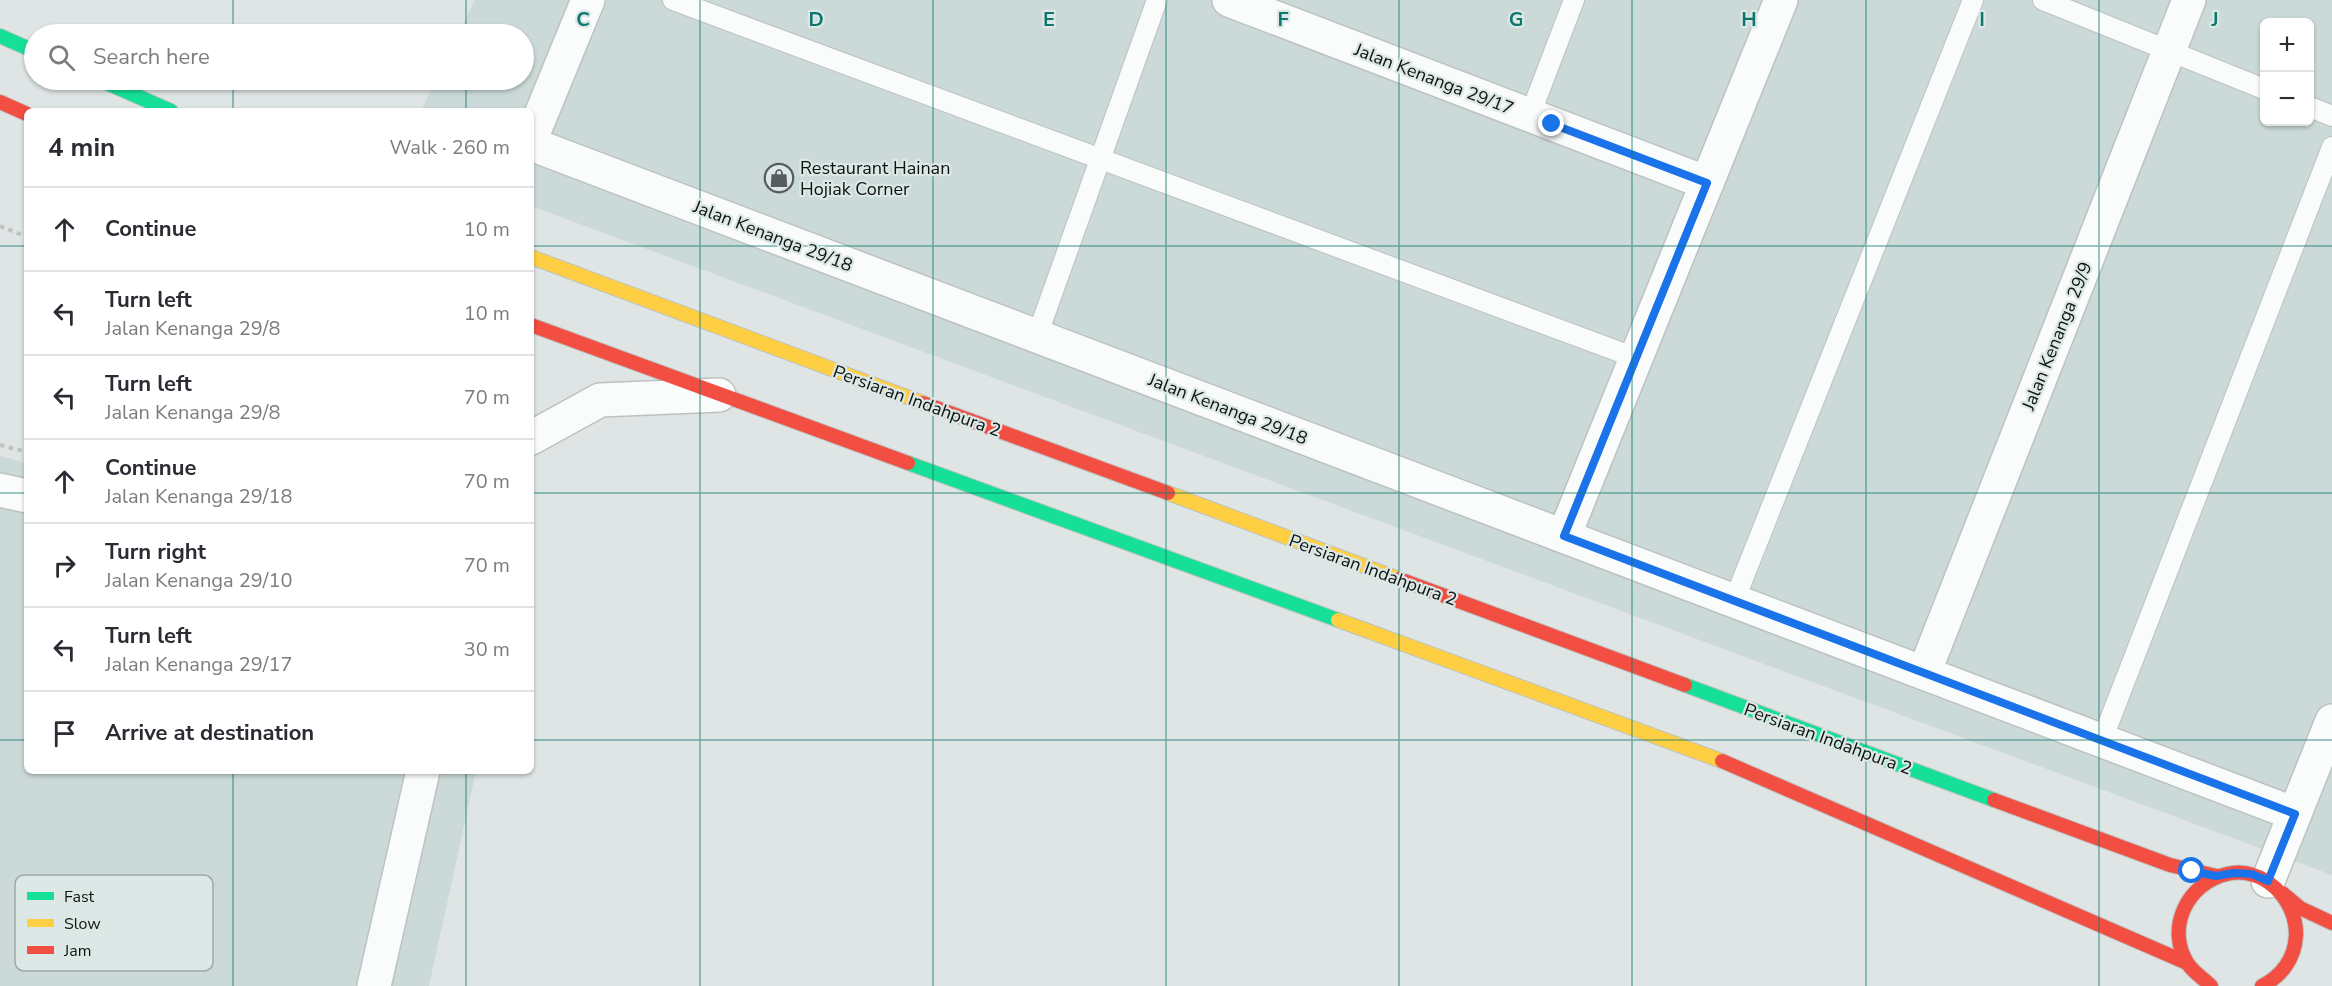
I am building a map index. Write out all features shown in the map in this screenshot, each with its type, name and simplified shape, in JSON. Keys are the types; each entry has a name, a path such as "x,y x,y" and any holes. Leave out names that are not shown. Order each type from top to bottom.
{"street":[{"path":"534,132 588,0"},
{"name":"Jalan Kenanga 29/17","path":"1229,0 1707,183"},
{"path":"1564,536 1781,0"},
{"name":"Jalan Kenanga 29/9","path":"1924,673 2189,0"},
{"path":"0,36 24,47"},
{"path":"123,90 164,108"},
{"path":"0,102 24,113"},
{"name":"Jalan Kenanga 29/18","path":"534,145 2295,814"},
{"name":"Persiaran Indahpura 2","path":"534,258 2170,865 2216,876"},
{"path":"534,326 1713,758 2185,962"},
{"path":"534,436 600,400 719,394"},
{"path":"0,490 24,495"},
{"path":"2275,887 2295,814 2332,721"},
{"path":"374,986 422,774"},
{"path":"2211,986 2197,976 2185,962 2178,943 2178,922 2185,903 2198,887 2216,876 2234,873 2252,874 2275,887 2300,908 2332,923"},
{"path":"2262,986 2279,974 2290,960 2296,943 2297,925 2292,908 2275,887"}],"lane":[{"path":"674,0 1636,358"},
{"path":"1037,336 1157,0"},
{"path":"1530,115 1574,0"},
{"path":"1734,601 1973,0"},
{"path":"2043,0 2260,86"},
{"path":"2314,109 2332,116"},
{"path":"2102,740 2332,147"}],"path":[{"path":"0,226 24,236"},
{"path":"0,445 24,451"}],"shaded area":[{"path":"475,0 2332,0 2332,875 534,207 534,108 422,108 431,90 534,90 534,24 463,24"},
{"path":"0,456 24,462 24,774 475,774 429,986 0,986"}],"traffic: fast":[{"path":"0,36 24,47"},
{"path":"123,90 164,108"},
{"path":"908,463 1338,620"},
{"path":"1685,685 1994,800"}],"traffic: slow":[{"path":"534,258 923,403"},
{"path":"1168,493 1399,579"},
{"path":"1338,620 1722,761"}],"traffic: jam":[{"path":"0,102 24,113"},
{"path":"534,326 908,463"},
{"path":"923,403 1168,493"},
{"path":"1399,579 1685,685"},
{"path":"1722,761 2185,962"},
{"path":"1994,800 2170,865 2216,876"},
{"path":"2211,986 2188,964 2181,950 2180,923 2184,909 2201,887 2213,879 2227,874 2240,873 2265,880 2275,888 2291,909 2295,922 2295,943 2290,959 2276,977 2262,986"},
{"path":"2282,893 2300,908 2332,923"}],"place":[{"name":"Restaurant Hainan Hojiak Corner","path":"779,178"}],"route":[{"path":"1552,124 1707,183 1564,536 2295,814 2268,881 2252,874 2234,873 2216,876 2192,871"}]}
